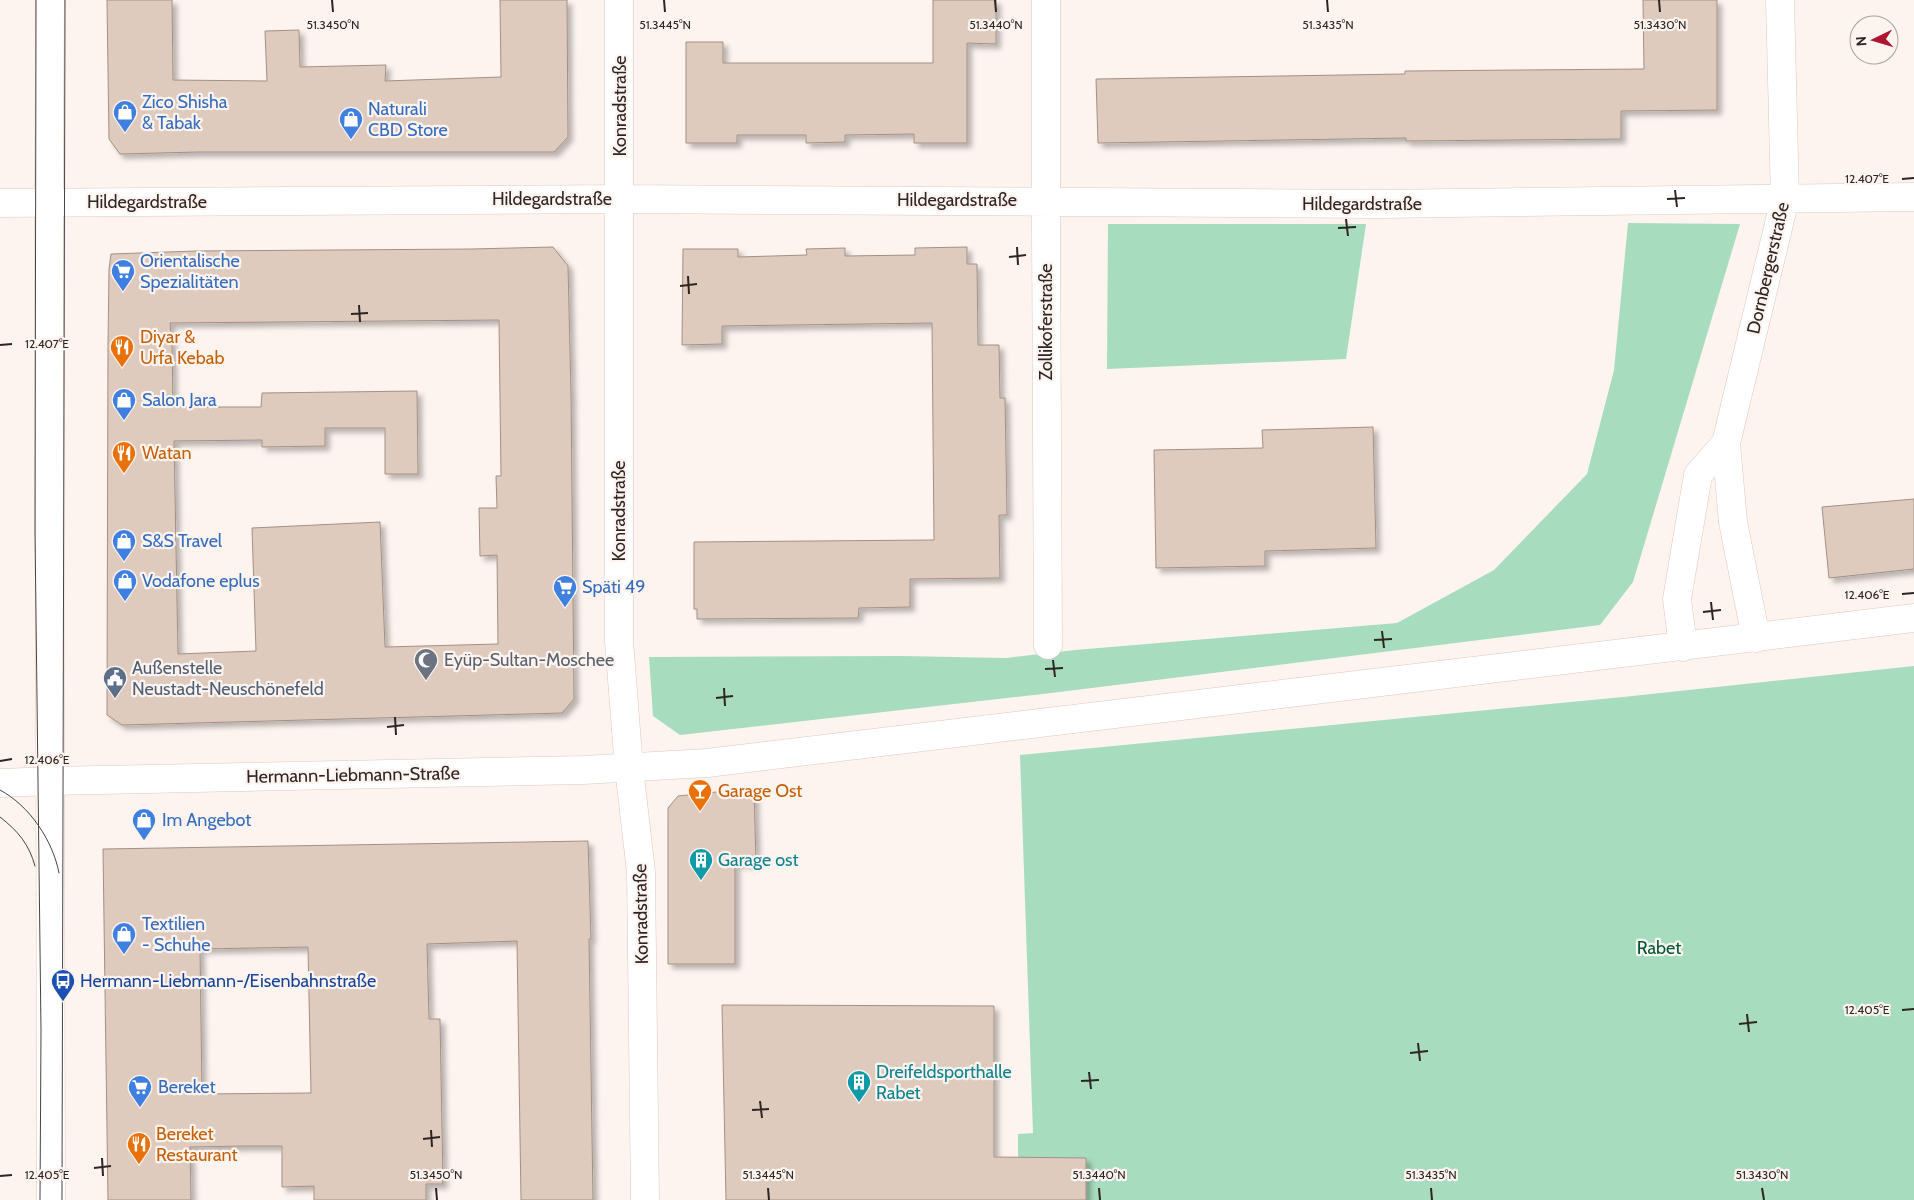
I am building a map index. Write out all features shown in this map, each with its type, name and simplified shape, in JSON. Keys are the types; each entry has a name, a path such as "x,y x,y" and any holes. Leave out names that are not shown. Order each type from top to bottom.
{"street":[{"path":"50,0 51,1200"},
{"name":"Konradstraße","path":"619,0 619,641 629,768 641,872 644,1200"},
{"name":"Zollikoferstraße","path":"1046,0 1048,645"},
{"name":"Dornbergerstraße","path":"1756,638 1733,522 1726,443 1785,199 1780,0"},
{"name":"Hildegardstraße","path":"0,204 620,199 1381,204 1914,197"},
{"name":"Dornbergerstraße","path":"1683,647 1677,599 1698,474 1726,443"},
{"path":"1756,638 1914,618"},
{"name":"Hermann-Liebmann-Straße","path":"0,782 629,768 706,763 1756,638"}],"green space":[{"path":"1628,223 1740,224 1633,582 1600,625 1043,694 680,735 653,716 649,657 901,656 1006,658 1075,650 1397,623 1494,570 1587,474 1614,370"},
{"path":"1108,224 1366,224 1346,359 1107,369"},
{"name":"Rabet","path":"1914,666 1914,1200 1018,1200 1018,1134 1033,1133 1020,755 1623,697"}],"building":[{"path":"107,0 172,0 173,80 267,81 265,31 299,30 300,67 386,65 385,81 501,77 500,0 567,0 568,137 554,152 198,152 120,154 109,139"},
{"path":"933,0 996,0 996,44 967,43 967,143 914,143 914,134 845,135 845,142 806,143 806,135 737,135 737,143 686,143 686,42 723,42 723,63 933,63"},
{"path":"1643,0 1717,0 1717,110 1621,111 1621,139 1406,141 1406,138 1098,143 1096,79 1405,74 1405,71 1644,69"},
{"path":"553,247 568,266 574,699 562,713 122,725 107,715 108,345 109,269 111,254 196,251","holes":["499,320 501,476 496,476 497,508 479,508 480,556 497,555 498,644 385,647 380,522 252,528 256,651 178,654 174,441 262,440 262,447 325,446 325,428 385,428 385,474 418,474 417,391 262,393 261,407 173,407 170,323"]},
{"path":"967,247 967,264 977,264 978,345 999,345 1000,398 1005,398 1007,515 999,515 1000,578 910,579 910,607 859,608 858,618 697,619 697,609 694,609 694,542 934,540 932,323 722,326 722,344 682,345 683,249 738,249 738,257 807,255 806,249 845,248 845,256 915,255 915,248"},
{"path":"1373,427 1376,548 1265,551 1265,566 1156,568 1154,450 1263,448 1262,430"},
{"path":"1914,499 1914,569 1829,578 1822,507"},
{"name":"Garage ost","path":"754,788 756,864 735,863 735,964 668,964 668,808 678,796"},
{"path":"588,841 591,939 589,939 593,1200 521,1200 517,941 427,944 429,1019 440,1019 443,1184 426,1184 426,1200 314,1200 314,1186 282,1187 282,1146 244,1146 190,1147 191,1200 108,1200 103,849","holes":["308,947 311,1093 202,1094 200,949"]},
{"name":"Dreifeldsporthalle Rabet","path":"722,1005 994,1006 994,1157 1086,1158 1086,1200 726,1200"}],"tram line":[{"path":"36,0 35,532 41,1031 40,1200"},
{"path":"62,1200 65,0"},
{"path":"0,790 21,805 38,825 46,837 59,873"},
{"path":"0,817 22,839 30,851 35,866"}],"place":[{"name":"Zico Shisha & Tabak","path":"125,133"},
{"name":"Naturali CBD Store","path":"351,140"},
{"name":"Orientalische Spezialitäten","path":"123,292"},
{"name":"Diyar & Urfa Kebab","path":"122,368"},
{"name":"Salon Jara","path":"124,421"},
{"name":"Watan","path":"124,474"},
{"name":"S&S Travel","path":"124,562"},
{"name":"Vodafone eplus","path":"125,602"},
{"name":"Späti 49","path":"565,608"},
{"name":"Eyüp-Sultan-Moschee","path":"426,681"},
{"name":"Außenstelle Neustadt-Neuschönefeld","path":"115,699"},
{"name":"Garage Ost","path":"700,812"},
{"name":"Im Angebot","path":"144,841"},
{"name":"Garage ost","path":"701,881"},
{"name":"Textilien - Schuhe","path":"124,955"},
{"name":"Hermann-Liebmann-/Eisenbahnstraße","path":"63,1002"},
{"name":"Dreifeldsporthalle Rabet","path":"859,1103"},
{"name":"Bereket","path":"140,1108"},
{"name":"Bereket Restaurant","path":"139,1165"}]}
